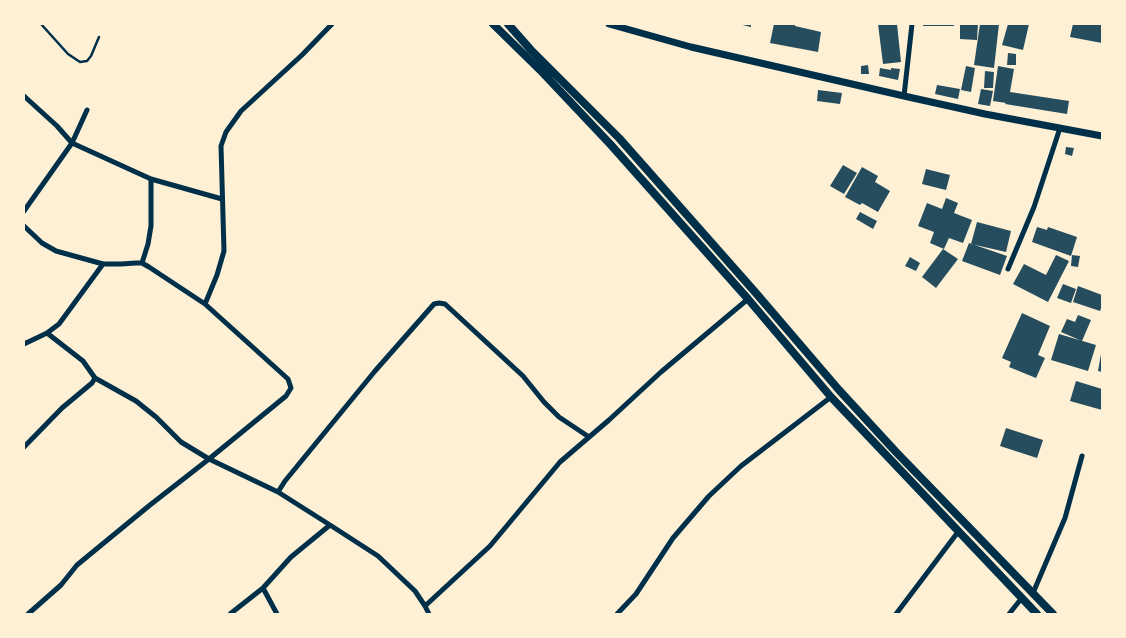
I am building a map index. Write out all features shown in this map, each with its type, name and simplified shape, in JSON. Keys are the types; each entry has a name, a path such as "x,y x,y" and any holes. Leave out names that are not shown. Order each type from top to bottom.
{"main road":[{"path":"493,24 544,73 611,144 832,397 1037,614"},
{"path":"508,24 531,50 619,138 756,292 839,390 1053,614"}],"street":[{"path":"205,304 217,275 224,251 221,146 226,132 241,111 302,55 332,24"},
{"path":"609,24 691,47 904,96 985,114 1102,136"},
{"path":"904,96 912,24"},
{"path":"24,96 57,126 72,143 151,179 222,199"},
{"path":"24,211 72,143 87,110"},
{"path":"1008,269 1034,207 1060,128"},
{"path":"142,263 151,226 151,179"},
{"path":"24,226 42,243 56,251 102,264 142,263 205,304 288,379 291,388 286,396 209,460 150,505 77,565 61,586 28,614"},
{"path":"24,344 59,324 102,264"},
{"path":"425,606 490,546 560,462 661,372 748,299"},
{"path":"278,492 375,371 434,304 445,304 523,376 560,418 589,437"},
{"path":"47,332 83,361 95,378 136,401 156,417 181,442 209,460 278,492 378,556 415,591 430,614"},
{"path":"24,447 95,378"},
{"path":"617,614 636,594 673,538 709,496 741,466 832,397"},
{"path":"1033,593 1065,518 1082,456"},
{"path":"230,614 264,588 291,557 330,525"},
{"path":"896,614 958,532"},
{"path":"264,588 277,614"},
{"path":"1009,614 1021,599"}],"lane":[{"path":"41,24 68,54 80,62 87,61 91,56 99,37"}],"building":[{"path":"738,24 751,24 751,27"},
{"path":"774,24 795,24 795,26 821,32 818,52 770,43"},
{"path":"878,24 897,24 901,62 883,64"},
{"path":"923,24 954,24 954,26 923,26"},
{"path":"960,24 978,24 977,40 960,39"},
{"path":"980,24 999,24 994,68 974,65"},
{"path":"1008,24 1029,24 1023,50 1002,45"},
{"path":"1073,24 1102,24 1102,43 1070,37"},
{"path":"1008,53 1016,54 1016,65 1007,65"},
{"path":"868,65 869,74 861,74 861,66"},
{"path":"966,66 975,68 971,92 961,90"},
{"path":"998,66 1014,69 1010,92 1069,101 1067,114 993,101"},
{"path":"880,68 900,69 898,80 879,76"},
{"path":"985,71 994,72 993,88 984,88"},
{"path":"937,85 960,89 958,99 935,94"},
{"path":"981,89 993,91 990,106 978,104"},
{"path":"818,90 842,93 840,104 817,101"},
{"path":"1066,147 1074,148 1072,156 1065,154"},
{"path":"843,165 857,173 844,194 830,186"},
{"path":"862,167 878,176 875,182 890,191 878,212 862,203 860,205 845,197"},
{"path":"926,169 950,175 946,190 922,184"},
{"path":"946,198 958,203 954,213 972,220 963,243 949,238 944,249 930,243 934,232 918,226 927,203 942,209"},
{"path":"860,212 877,221 873,229 856,219"},
{"path":"977,222 1011,231 1006,252 971,244"},
{"path":"1037,227 1047,230 1048,227 1077,237 1071,256 1032,242"},
{"path":"969,243 1007,256 1000,275 962,261"},
{"path":"943,249 958,259 936,288 922,277"},
{"path":"1056,255 1069,261 1048,302 1013,284 1024,264 1046,275"},
{"path":"1072,255 1080,256 1078,267 1071,266"},
{"path":"910,257 920,263 916,271 905,266"},
{"path":"1063,284 1076,289 1071,303 1057,298"},
{"path":"1078,286 1102,295 1100,311 1073,302"},
{"path":"1022,313 1050,326 1038,355 1045,358 1036,378 1009,367 1011,362 1002,358"},
{"path":"1078,315 1091,320 1082,341 1061,332 1067,319 1075,322"},
{"path":"1059,334 1096,345 1088,371 1051,360"},
{"path":"1102,354 1102,372 1098,371"},
{"path":"1076,381 1102,389 1102,410 1070,401"},
{"path":"1006,428 1043,440 1037,458 1000,446"}]}
